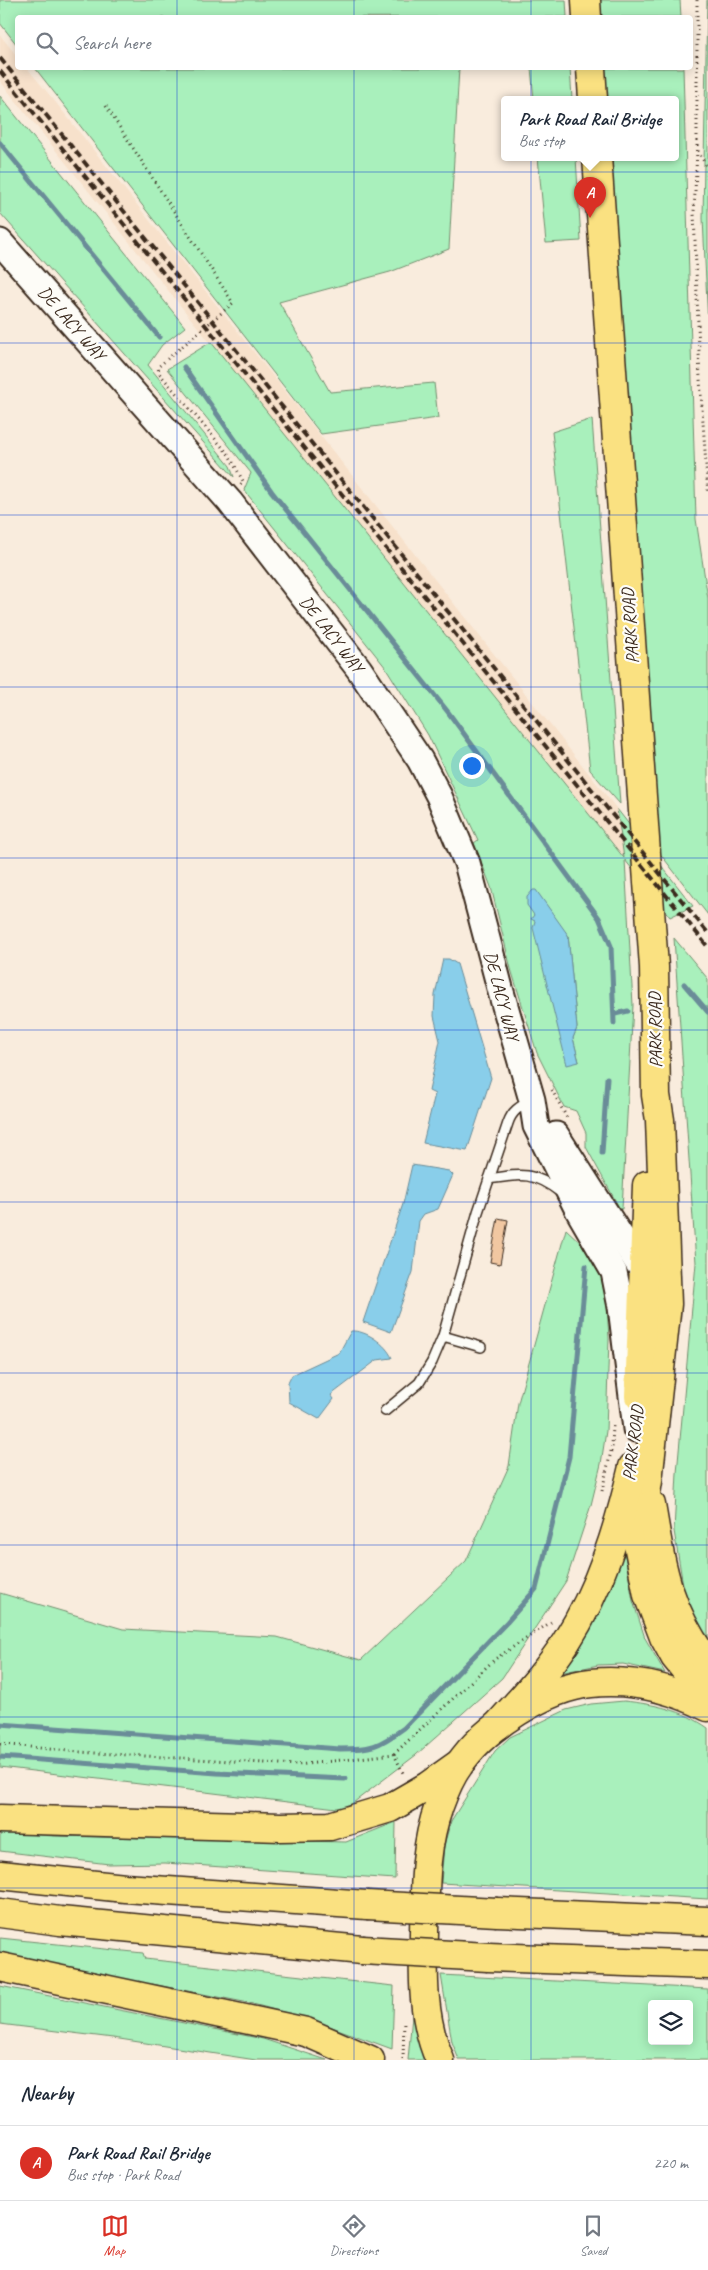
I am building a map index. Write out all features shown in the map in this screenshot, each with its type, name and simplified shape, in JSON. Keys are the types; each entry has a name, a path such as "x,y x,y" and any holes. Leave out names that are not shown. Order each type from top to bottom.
{"main road":[{"path":"586,0 587,15"},
{"path":"591,70 593,96"},
{"name":"PARK ROAD","path":"597,161 654,967 656,1095 660,1120 667,1304 640,1473 638,1544 648,1595 675,1657 708,1698"},
{"name":"PARK ROAD","path":"498,1725 549,1666 578,1621 640,1473 625,1425 641,1381 649,1117 656,1095"},
{"path":"640,1473 664,1581 675,1613 693,1644 708,1664"},
{"path":"0,1819 281,1827 330,1826 390,1808 428,1786 459,1764 498,1725 531,1704 557,1692 589,1683 623,1682 657,1686 688,1696 708,1707"},
{"path":"440,2060 428,2025 424,1994 426,1862 432,1826 438,1806 459,1764"},
{"path":"0,1875 126,1888 367,1905 708,1921"},
{"path":"0,1913 60,1921 362,1950 488,1957 708,1965"},
{"path":"0,1967 306,2032 370,2060"}],"street":[{"name":"DE LACY WAY","path":"0,242 230,502 381,700 420,760 439,796 467,862 501,992 542,1094 644,1275 667,1304"},
{"name":"DE LACY WAY","path":"542,1094 536,1126 578,1210 614,1272 621,1307 625,1425"}],"lane":[{"path":"385,1411 419,1383 432,1362 442,1336 489,1179 511,1114 517,1108 542,1094"},
{"path":"489,1179 520,1174 546,1181 578,1210"},
{"path":"442,1336 481,1347"}],"path":[{"path":"697,0 697,150 694,212 700,379 708,494"},
{"path":"106,106 233,303 158,367 159,373 229,455 239,470 243,481 230,502"},
{"path":"697,150 708,168"},
{"path":"542,1094 570,1123"},
{"path":"602,1492 612,1447 625,1425"},
{"path":"0,1744 79,1752 298,1765 394,1754 495,1658 556,1619"},
{"path":"394,1754 408,1783"}],"shaded area":[{"path":"0,35 15,54 15,70 29,70 53,99 617,809 625,859 0,81"}],"green space":[{"path":"0,0 566,0 567,15 15,15 15,42 0,23"},
{"path":"599,0 680,0 681,15 600,15"},
{"path":"708,0 708,325 703,218"},
{"path":"37,70 459,70 449,249 390,272 279,302 330,392 434,383 438,418 321,434"},
{"path":"531,70 570,70 572,96 534,96"},
{"path":"604,70 683,70 696,519 708,599 708,915 658,851 611,161 679,161 679,96 607,96"},
{"path":"0,96 185,327 162,345 148,365 230,466 234,477 0,213"},
{"path":"538,161 576,161 581,241 546,243"},
{"path":"211,342 624,858 617,809 693,906 670,917 625,860 633,1005 622,1209 620,1209 586,1147 586,1133 576,1111 564,1107 537,1053 511,969 491,887 474,843 478,840 428,735 386,668 244,490 251,473 167,369","holes":["533,911 568,935 577,1028 573,1038 579,1062"]},
{"path":"592,419 620,804 590,770 552,432"},
{"path":"674,938 708,979 708,1648 684,1591 674,1531 677,1473 696,1263"},
{"path":"566,1229 581,1243 603,1278 606,1289 609,1339 606,1431 601,1464 591,1505 566,1581 502,1678 416,1755 345,1809 0,1767 0,1593 123,1629 277,1637 361,1660 466,1561 509,1466 518,1403"},
{"path":"623,1544 633,1601 645,1638 665,1673 623,1664 598,1665 555,1674"},
{"path":"624,1701 678,1712 708,1728 708,1899 441,1883 444,1845 451,1821 495,1751 510,1737 566,1710 591,1704"},
{"path":"396,1822 395,1879 165,1863 109,1864 0,1851 0,1832 54,1836 346,1842"},
{"path":"0,1938 143,1953 145,1959 394,1986 392,2049 313,2020 249,2003 152,1984 154,1989 0,1957"},
{"path":"441,1975 708,1989 708,2060 459,2060 452,2042"},
{"path":"0,1986 263,2039 327,2060 256,2060 113,2038 0,2024"},
{"path":"414,1993 428,2060 408,2060"}],"water":[{"path":"533,890 536,890 568,935 577,1028 573,1038 579,1062 567,1065 533,928 535,921 531,919 534,915 527,905 527,897"},
{"path":"443,959 449,959 457,964 491,1078 467,1151 423,1143 435,1094 429,1091 440,1041 434,1016 435,995"},
{"path":"412,1165 449,1171 453,1175 438,1209 424,1214 419,1221 413,1272 391,1332 363,1322 403,1204"},
{"path":"351,1331 369,1335 385,1348 392,1358 377,1360 331,1395 334,1399 319,1419 289,1402 288,1383 292,1375 339,1353"}],"building":[{"path":"498,1218 508,1220 500,1264 490,1262"}],"waterway":[{"path":"0,143 159,337"},
{"path":"184,367 272,492 448,712 599,918 611,946 614,1023"},
{"path":"684,984 708,1012"},
{"path":"615,1014 628,1011"},
{"path":"602,1153 607,1078"},
{"path":"0,1724 340,1749 374,1746 404,1728 507,1622 536,1589 569,1457 586,1266"},
{"path":"0,1757 217,1773 345,1779"}],"railway":[{"path":"0,58 708,933"},
{"path":"0,71 708,947"}],"place":[{"name":"Park Road Rail Bridge","path":"590,218"}]}
